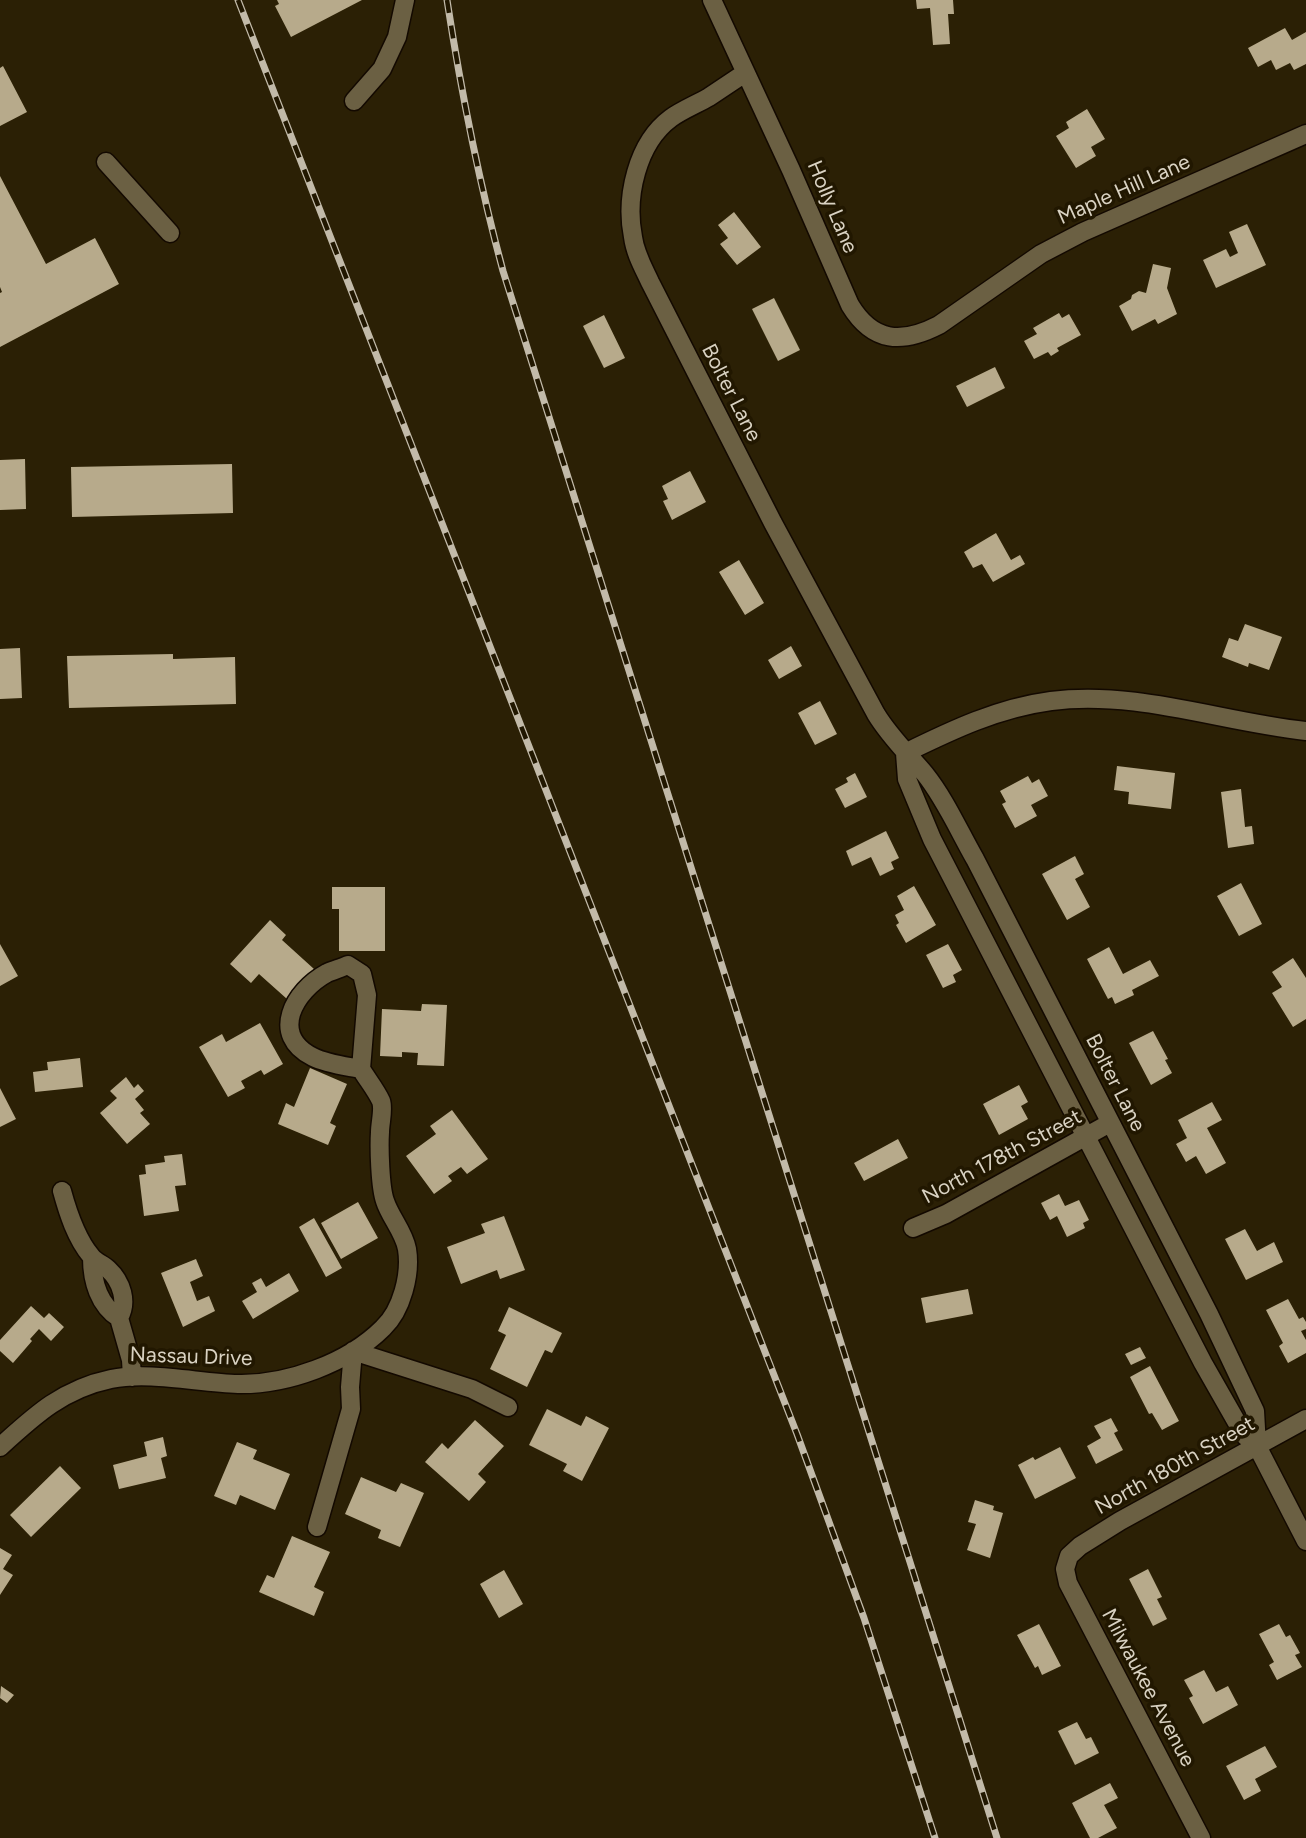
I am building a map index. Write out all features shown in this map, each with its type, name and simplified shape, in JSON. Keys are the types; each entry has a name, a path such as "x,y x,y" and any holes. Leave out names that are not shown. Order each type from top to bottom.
{"street":[{"path":"354,101 382,69 397,37 405,0"},
{"name":"Holly Lane","path":"712,0 858,317 880,334 896,338 909,337 939,325 968,304"},
{"name":"Bolter Lane","path":"745,73 671,118 654,136 642,157 634,186 632,236 637,253 778,534 876,715 925,775 947,808 1111,1123 1209,1314 1255,1411 1257,1446"},
{"name":"Maple Hill Lane","path":"968,304 1041,254 1083,232 1306,134"},
{"path":"106,162 170,233"},
{"path":"905,753 962,725 1006,710 1050,701 1086,699 1156,704 1306,731"},
{"name":"Bolter Lane","path":"905,753 907,779 932,839 1227,1408 1244,1434 1257,1446 1306,1541"},
{"path":"348,965 362,974 368,995 361,1069 314,1058 296,1045 288,1030 291,1011 306,989 326,974 348,965"},
{"name":"Nassau Drive","path":"0,1447 57,1399 83,1386 114,1378 132,1377 241,1384 269,1382 324,1366 353,1351 384,1327 400,1302 407,1273 407,1248 384,1199 380,1135 382,1103 361,1069"},
{"name":"North 178th Street","path":"913,1228 946,1214 1111,1123"},
{"path":"62,1191 68,1213 92,1258 109,1269 123,1293 125,1308 120,1318 132,1377"},
{"path":"317,1527 351,1409 353,1351 472,1389 508,1407"},
{"name":"North 180th Street","path":"1069,1556 1120,1521 1306,1419"},
{"name":"Milwaukee Avenue","path":"1069,1556 1065,1569 1068,1583 1201,1838"}],"building":[{"path":"277,0 362,0 291,37 275,6 279,4"},
{"path":"916,0 953,0 954,14 948,14 950,44 933,45 930,8 917,9"},
{"path":"1285,28 1292,40 1306,32 1306,64 1294,70 1290,63 1276,70 1271,60 1258,67 1248,48"},
{"path":"3,66 27,112 0,126 0,68"},
{"path":"1087,109 1105,139 1091,147 1096,156 1076,168 1056,136 1069,128 1066,122"},
{"path":"0,176 46,264 95,238 119,284 0,347 2,292"},
{"path":"734,212 761,247 737,265 720,244 728,238 718,225"},
{"path":"1247,224 1266,265 1216,288 1203,260 1226,249 1230,257 1238,253 1229,232"},
{"path":"1153,264 1171,268 1167,288 1177,314 1158,324 1155,319 1132,331 1119,306 1139,291 1146,293"},
{"path":"774,298 800,350 778,361 752,309"},
{"path":"1059,313 1062,318 1069,314 1081,335 1057,348 1059,351 1051,356 1048,352 1034,359 1024,341 1037,334 1033,328"},
{"path":"604,315 625,358 604,368 583,326"},
{"path":"995,367 1005,388 967,407 956,386"},
{"path":"25,459 26,509 0,510 0,460"},
{"path":"232,464 233,513 72,517 71,467"},
{"path":"690,471 706,502 672,520 663,501 668,499 662,486"},
{"path":"996,533 1011,560 1020,555 1025,564 993,582 982,564 973,568 964,552"},
{"path":"739,560 764,603 745,615 719,572"},
{"path":"1245,624 1282,637 1269,670 1249,663 1248,667 1222,657 1229,638 1238,641"},
{"path":"791,646 802,666 779,679 768,660"},
{"path":"20,648 22,698 0,699 0,649"},
{"path":"173,654 173,659 235,657 236,704 69,708 67,656"},
{"path":"820,701 837,734 815,745 798,713"},
{"path":"1117,766 1175,773 1171,809 1128,804 1129,792 1114,790"},
{"path":"855,773 867,797 845,808 835,789 848,782 846,778"},
{"path":"1028,776 1032,783 1039,779 1048,796 1031,805 1037,816 1015,828 1002,804 1006,802 1000,791"},
{"path":"1241,789 1245,827 1252,826 1254,844 1228,848 1221,792"},
{"path":"886,831 899,858 891,862 894,869 880,876 871,857 852,866 846,851"},
{"path":"1075,856 1084,874 1075,879 1090,907 1067,920 1042,874"},
{"path":"1241,883 1262,924 1239,936 1217,896"},
{"path":"914,886 936,925 906,943 896,925 899,923 895,915 904,910 897,896"},
{"path":"332,887 385,887 385,951 339,951 339,909 332,909"},
{"path":"270,920 286,935 282,940 314,969 287,999 259,974 251,983 230,964"},
{"path":"0,944 18,976 0,986"},
{"path":"948,944 962,970 953,975 956,982 943,988 926,955"},
{"path":"1109,947 1123,974 1150,960 1159,976 1132,990 1134,995 1115,1004 1112,997 1108,999 1087,959"},
{"path":"1293,958 1306,978 1306,1019 1293,1027 1272,993 1282,987 1272,972"},
{"path":"422,1004 447,1005 444,1066 417,1065 418,1053 402,1052 402,1057 380,1056 382,1009 421,1011"},
{"path":"260,1023 283,1064 264,1075 261,1070 241,1081 245,1088 228,1097 199,1047 222,1034 226,1042"},
{"path":"1153,1031 1168,1059 1165,1060 1172,1073 1151,1085 1129,1043"},
{"path":"80,1058 83,1087 35,1092 33,1072 48,1070 47,1062"},
{"path":"310,1068 347,1084 330,1123 336,1126 328,1145 278,1124 286,1103 294,1107"},
{"path":"126,1077 134,1088 138,1084 144,1091 135,1099 144,1110 140,1113 150,1124 127,1144 100,1113 117,1098 110,1091"},
{"path":"1019,1085 1028,1102 1021,1106 1028,1119 999,1135 983,1104"},
{"path":"0,1088 16,1119 0,1127"},
{"path":"1212,1102 1222,1120 1207,1128 1226,1163 1206,1174 1196,1156 1186,1162 1176,1144 1187,1138 1178,1120"},
{"path":"452,1110 488,1159 467,1174 461,1167 448,1176 452,1181 434,1194 406,1156 436,1134 430,1126"},
{"path":"898,1139 908,1158 864,1181 854,1163"},
{"path":"182,1154 186,1185 175,1186 179,1211 144,1216 139,1175 146,1174 145,1165 165,1162 164,1156"},
{"path":"1059,1194 1065,1206 1079,1200 1089,1220 1083,1223 1085,1228 1067,1237 1057,1216 1050,1220 1041,1203"},
{"path":"358,1202 378,1238 341,1259 321,1223"},
{"path":"504,1216 525,1270 500,1279 497,1270 461,1284 447,1247 485,1233 481,1224"},
{"path":"314,1218 342,1268 326,1277 299,1227"},
{"path":"1245,1229 1257,1251 1274,1242 1283,1262 1246,1280 1225,1239"},
{"path":"196,1259 203,1276 190,1282 197,1301 209,1296 215,1311 183,1327 161,1273"},
{"path":"289,1273 299,1291 253,1319 242,1301 257,1292 252,1283 261,1278 266,1287"},
{"path":"968,1289 973,1314 926,1323 921,1298"},
{"path":"1288,1299 1299,1319 1303,1317 1306,1322 1306,1329 1301,1331 1306,1340 1306,1353 1288,1363 1279,1346 1283,1343 1266,1310"},
{"path":"31,1306 44,1318 49,1313 64,1327 51,1341 39,1329 13,1363 0,1351 0,1340"},
{"path":"509,1307 562,1333 552,1353 545,1350 527,1387 490,1369 506,1335 498,1331"},
{"path":"1140,1347 1146,1358 1131,1365 1125,1354"},
{"path":"1150,1366 1179,1421 1162,1430 1152,1413 1149,1414 1130,1377"},
{"path":"547,1409 581,1426 586,1416 609,1428 582,1481 563,1471 567,1464 529,1445"},
{"path":"1111,1418 1118,1431 1114,1433 1123,1450 1096,1464 1087,1446 1101,1438 1094,1426"},
{"path":"475,1420 504,1446 478,1474 486,1482 469,1501 425,1462 442,1443 448,1449"},
{"path":"163,1437 167,1456 161,1458 166,1478 119,1489 113,1465 147,1456 144,1442"},
{"path":"237,1442 257,1450 253,1459 290,1474 275,1510 240,1495 236,1505 214,1496"},
{"path":"1060,1447 1076,1478 1035,1499 1018,1465 1033,1457 1035,1460"},
{"path":"60,1466 81,1488 31,1537 10,1515"},
{"path":"361,1477 396,1492 401,1483 424,1493 400,1547 378,1538 381,1530 345,1514"},
{"path":"975,1500 994,1506 993,1510 1003,1513 990,1558 967,1550 976,1524 968,1522"},
{"path":"292,1536 330,1552 314,1587 324,1592 314,1616 259,1592 267,1575 274,1578"},
{"path":"0,1548 12,1555 3,1569 13,1575 0,1595"},
{"path":"1148,1569 1162,1597 1157,1599 1167,1619 1153,1626 1129,1579"},
{"path":"504,1570 523,1604 499,1618 480,1584"},
{"path":"1039,1624 1061,1666 1042,1675 1038,1666 1035,1668 1017,1635"},
{"path":"1279,1624 1286,1637 1290,1635 1300,1653 1295,1655 1302,1667 1277,1680 1269,1665 1274,1662 1259,1634"},
{"path":"1204,1670 1216,1692 1228,1686 1238,1705 1203,1724 1189,1698 1193,1696 1184,1680"},
{"path":"1,1686 14,1695 7,1703 0,1698"},
{"path":"1077,1722 1086,1739 1091,1737 1099,1753 1075,1765 1058,1731"},
{"path":"1265,1746 1277,1767 1255,1779 1261,1791 1244,1800 1226,1766"},
{"path":"1110,1783 1118,1798 1104,1805 1117,1828 1098,1838 1090,1838 1072,1803"}],"railway":[{"path":"238,0 797,1434 864,1618 935,1838"},
{"path":"447,0 471,136 503,271 997,1838"}]}
